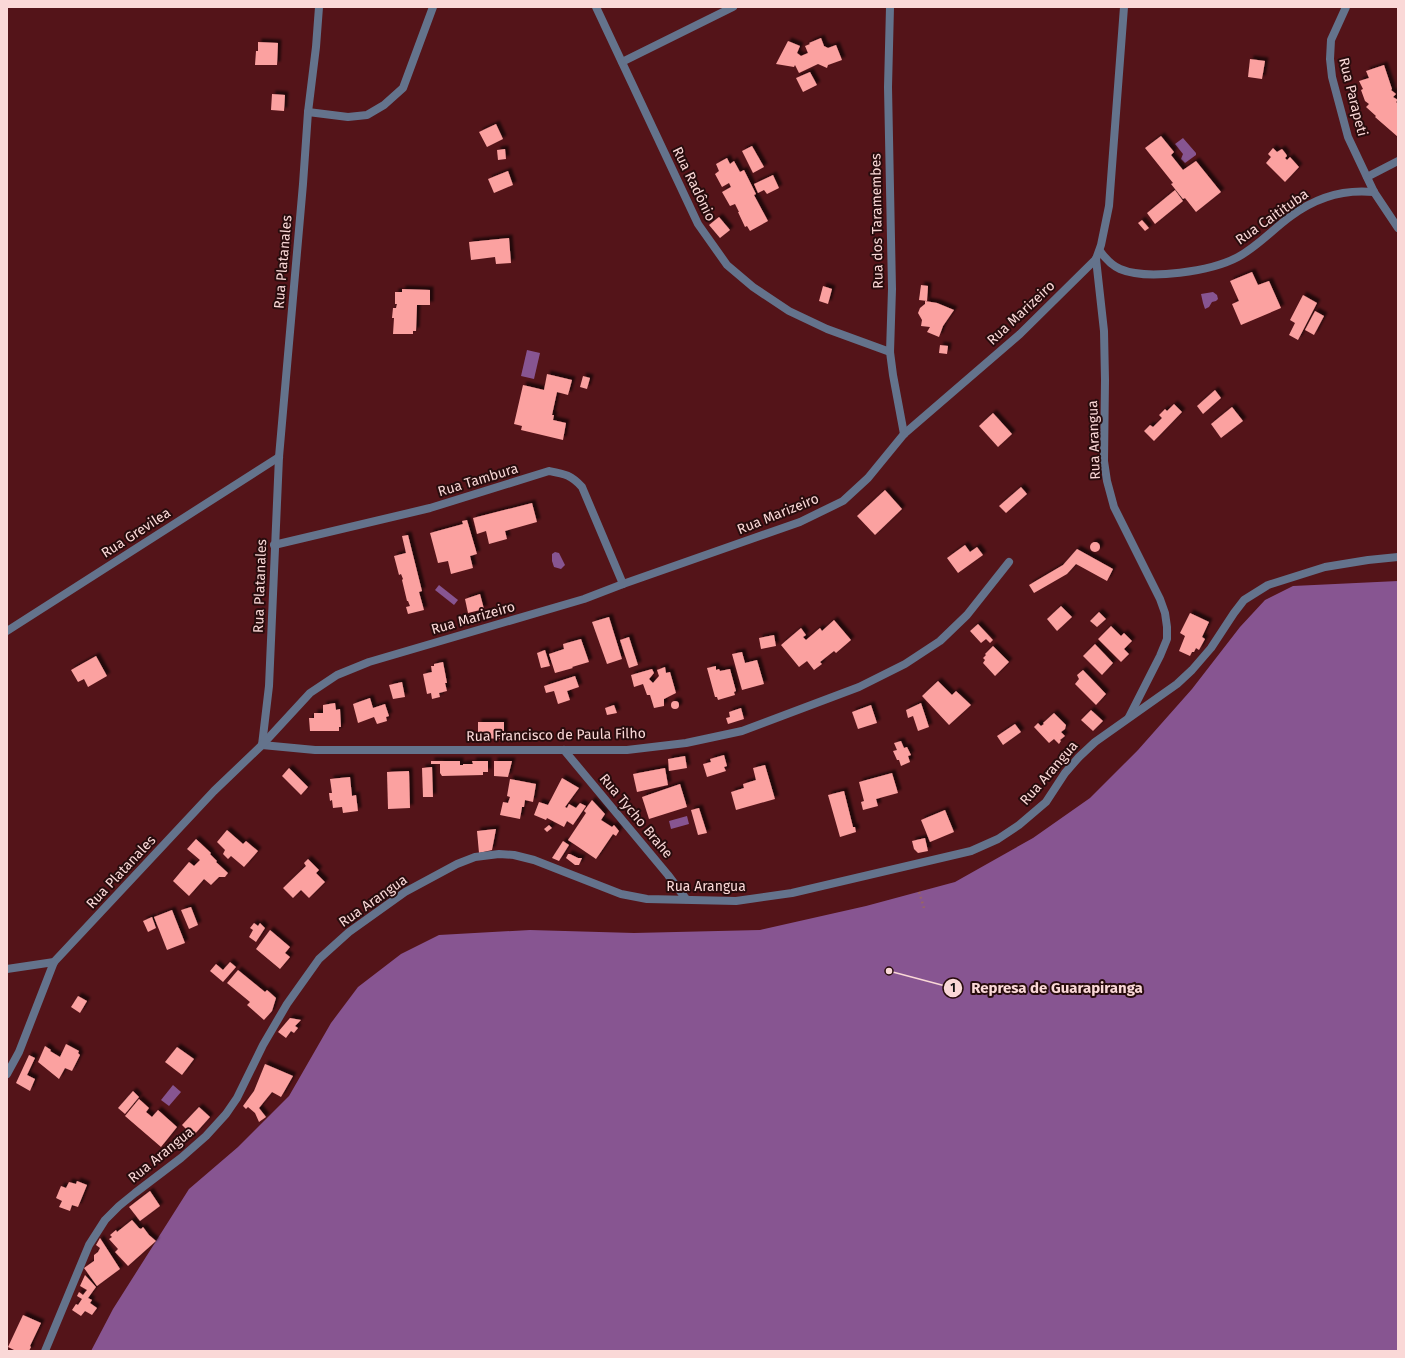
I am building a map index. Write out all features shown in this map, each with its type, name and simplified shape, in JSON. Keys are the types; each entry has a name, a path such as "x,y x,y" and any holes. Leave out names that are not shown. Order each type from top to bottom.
{"street":[{"name":"Rua Platanales","path":"7,1074 19,1052 54,962 214,791 262,745 269,686 279,457 308,112 319,7"},
{"path":"308,112 348,117 367,115 384,105 403,88 433,7"},
{"name":"Rua Radônio","path":"596,7 698,224 727,264 753,287 789,311 827,329 890,352"},
{"path":"622,62 733,7"},
{"name":"Rua dos Taramembes","path":"890,7 888,87 892,289 890,352 904,434"},
{"path":"1098,255 1109,206 1124,7"},
{"name":"Rua Parapeti","path":"1346,7 1331,40 1329,50 1331,68 1348,137 1374,192 1398,228"},
{"path":"1367,177 1398,161"},
{"name":"Rua Caitituba","path":"1098,255 1120,269 1132,272 1164,274 1202,269 1222,264 1244,254 1258,244 1290,216 1316,201 1326,197 1349,192 1374,192"},
{"name":"Rua Marizeiro","path":"262,745 310,693 337,675 369,662 584,599 800,522 843,501 868,478 904,434 1020,334 1098,255"},
{"name":"Rua Arangua","path":"45,1351 88,1245 105,1220 119,1206 181,1158 206,1136 226,1114 237,1098 263,1045 287,1004 319,959 350,932 405,892 457,864 475,857 499,854 514,855 534,860 621,894 647,899 736,901 792,893 971,851 998,839 1019,825 1046,802 1065,773 1079,757 1095,742 1128,719 1160,656 1167,639 1167,627 1165,613 1160,599 1114,507 1107,481 1104,461 1104,331 1098,255"},
{"name":"Rua Grevilea","path":"7,631 279,457"},
{"name":"Rua Tambura","path":"274,545 430,508 549,471 566,474 582,487 623,584"},
{"path":"1128,719 1177,684 1192,670 1211,648 1244,600 1268,585 1325,567 1398,557"},
{"name":"Rua Francisco de Paula Filho","path":"262,745 291,749 315,750 627,750 686,743 742,731 859,687 905,664 940,641 967,615 1009,562"},
{"name":"Rua Tycho Brahe","path":"564,750 668,875 686,899"},
{"path":"7,969 54,962"}],"path":[{"path":"919,892 924,908"}],"shaded area":[{"path":"1183,138 1196,153 1196,155 1185,163 1181,159 1183,154 1175,144"},
{"path":"1213,292 1217,295 1218,299 1212,302 1209,307 1205,309 1201,294"},
{"path":"527,350 540,353 534,379 521,376"},
{"path":"555,552 559,553 565,565 561,569 554,567 552,554"},
{"path":"1398,581 1398,1351 91,1351 113,1309 189,1189 238,1147 289,1096 331,1023 358,987 401,954 439,935 530,930 634,933 760,930 866,906 955,882 1033,838 1090,798 1138,750 1192,689 1240,627 1265,600 1293,586"},
{"path":"439,585 458,600 454,605 435,590"},
{"path":"687,816 689,824 671,829 669,821"},
{"path":"173,1085 181,1092 169,1106 161,1100"}],"building":[{"path":"821,38 824,46 828,48 836,45 842,60 828,65 827,68 818,64 799,73 795,65 794,67 776,64 788,41 800,46 797,53 801,56 808,53 805,46"},
{"path":"258,42 278,43 277,65 255,65"},
{"path":"1250,59 1265,61 1262,79 1248,77"},
{"path":"1384,65 1392,89 1391,90 1396,94 1393,97 1398,100 1396,102 1398,104 1398,137 1366,107 1369,104 1365,101 1361,90 1363,89 1359,81 1369,78 1366,71"},
{"path":"810,72 817,85 803,92 796,78"},
{"path":"272,94 285,95 284,111 271,110"},
{"path":"496,124 503,139 487,147 479,132"},
{"path":"1161,136 1174,152 1171,155 1183,170 1196,161 1221,192 1196,212 1171,184 1173,183 1145,148"},
{"path":"752,146 764,167 753,173 742,151"},
{"path":"1273,148 1277,152 1282,149 1287,156 1285,158 1287,160 1290,157 1299,167 1285,182 1266,163 1271,157 1268,154"},
{"path":"505,149 506,159 498,160 497,150"},
{"path":"727,158 730,164 734,161 740,172 744,170 756,194 754,195 768,221 750,231 747,226 745,227 735,204 730,206 722,192 731,187 729,183 722,187 715,174 719,171 716,164"},
{"path":"508,171 513,185 494,193 488,179"},
{"path":"773,175 779,188 767,194 764,190 758,193 754,184"},
{"path":"1175,190 1183,201 1155,224 1147,213"},
{"path":"719,217 730,230 720,238 709,225"},
{"path":"1142,220 1149,228 1145,231 1138,223"},
{"path":"509,238 511,263 496,264 495,257 471,260 469,242"},
{"path":"1252,272 1258,285 1269,281 1281,308 1241,325 1232,304 1239,301 1230,281"},
{"path":"921,285 928,286 927,301 919,300"},
{"path":"823,286 832,289 828,304 819,301"},
{"path":"402,289 430,290 430,305 417,305 416,331 413,331 413,334 393,334 393,308 396,308 397,304 395,304 395,292 402,292"},
{"path":"1303,295 1317,303 1298,340 1289,335 1295,323 1290,320"},
{"path":"925,301 937,303 954,310 943,326 939,337 927,332 930,327 921,326 922,320 918,313 920,308 925,304"},
{"path":"1315,311 1324,316 1314,335 1305,330"},
{"path":"940,345 948,346 947,354 939,353"},
{"path":"547,374 572,380 568,395 557,392 552,415 554,415 553,420 566,423 563,440 521,430 522,426 514,424 523,385 544,390"},
{"path":"583,376 590,378 587,389 580,387"},
{"path":"1215,390 1221,398 1203,414 1197,406"},
{"path":"1174,404 1182,412 1154,441 1144,431 1150,425 1153,427 1162,418 1159,415 1165,409 1167,411"},
{"path":"1232,407 1243,421 1221,438 1211,424"},
{"path":"993,413 1012,434 998,447 979,426"},
{"path":"1021,487 1027,494 1006,513 999,506"},
{"path":"885,490 902,509 875,535 857,516"},
{"path":"532,503 537,522 505,531 507,539 489,544 486,531 477,534 473,518"},
{"path":"467,520 477,554 470,556 473,568 451,574 448,561 438,563 430,533 463,524 462,521"},
{"path":"408,535 422,591 419,592 424,610 408,614 406,607 410,606 407,601 403,579 401,574 399,575 394,556 406,553 402,536"},
{"path":"1095,542 1100,547 1095,552 1090,547"},
{"path":"965,545 970,552 977,547 983,555 958,573 947,558"},
{"path":"1077,549 1113,569 1107,581 1076,564 1067,574 1034,593 1029,585 1063,565"},
{"path":"480,594 484,609 468,613 465,599"},
{"path":"1061,606 1072,617 1057,631 1047,619"},
{"path":"1099,612 1106,619 1097,627 1090,621"},
{"path":"1190,613 1209,622 1202,637 1205,639 1199,650 1196,648 1190,656 1179,651 1185,636 1180,633"},
{"path":"609,617 622,659 607,664 592,622"},
{"path":"834,620 851,640 836,653 834,651 820,662 822,664 814,670 807,661 799,667 781,645 801,628 806,635 803,637 806,640 820,628 822,631"},
{"path":"978,624 993,640 990,643 986,639 981,643 970,631"},
{"path":"1111,626 1121,636 1124,633 1132,641 1124,649 1129,654 1121,662 1098,639"},
{"path":"774,635 776,646 761,649 759,638"},
{"path":"629,637 638,665 629,668 620,640"},
{"path":"581,639 589,662 555,673 549,654 564,649 563,644"},
{"path":"1095,644 1113,663 1102,675 1083,656"},
{"path":"993,646 1009,662 995,676 983,663 985,660 983,658 986,655 985,654"},
{"path":"545,650 550,666 541,668 537,653"},
{"path":"742,652 745,663 757,660 764,684 742,690 732,654"},
{"path":"96,656 107,676 88,687 84,679 78,682 71,670"},
{"path":"443,662 447,691 439,693 440,697 432,699 431,693 427,694 423,674 432,672 431,666 434,666 434,664"},
{"path":"716,666 716,670 719,669 720,671 730,669 736,691 734,692 735,695 718,700 717,697 715,697 707,668"},
{"path":"665,667 666,673 670,672 676,693 664,699 664,706 654,708 650,695 647,695 643,684 634,687 631,675 652,669 654,673 649,679 653,683 659,676 657,670"},
{"path":"1083,670 1106,694 1096,705 1075,684 1079,679 1077,675"},
{"path":"575,676 579,687 567,691 570,700 558,704 554,691 546,693 544,686"},
{"path":"938,681 952,695 956,691 971,705 949,725 922,696"},
{"path":"402,682 405,697 393,699 389,685"},
{"path":"370,698 373,708 385,704 389,716 386,717 387,721 377,724 374,717 358,723 353,704"},
{"path":"675,701 678,702 678,708 675,709 672,708 671,705 672,702"},
{"path":"335,703 336,710 340,709 341,727 339,727 339,731 310,731 309,718 314,718 314,713 323,713 323,705"},
{"path":"921,703 929,727 918,731 913,716 908,718 906,710"},
{"path":"614,705 617,713 607,715 605,708"},
{"path":"871,705 877,723 858,729 852,712"},
{"path":"741,708 744,719 728,724 726,718 730,717 729,712"},
{"path":"1091,710 1103,721 1093,731 1081,720"},
{"path":"1054,713 1066,725 1065,729 1061,732 1065,736 1060,740 1061,741 1059,744 1054,739 1049,743 1034,727 1038,723 1041,726 1044,724 1043,723"},
{"path":"478,722 504,722 504,739 478,738"},
{"path":"1015,724 1021,732 1003,745 997,736"},
{"path":"901,741 904,748 907,747 911,755 908,756 910,762 901,766 893,751 897,750 894,743"},
{"path":"724,755 727,766 724,767 726,771 707,777 703,764 711,762 710,759"},
{"path":"685,756 687,768 669,771 668,759"},
{"path":"431,761 460,761 460,765 463,765 473,764 472,761 488,761 488,772 483,772 483,775 442,776 440,773 440,764 431,764"},
{"path":"494,761 512,761 508,777 494,776"},
{"path":"765,765 775,799 736,810 731,792 744,788 743,784 756,780 753,768"},
{"path":"432,767 433,797 423,797 422,768"},
{"path":"289,768 308,787 301,795 282,776"},
{"path":"665,768 668,785 637,792 633,774"},
{"path":"409,771 410,808 388,809 387,772"},
{"path":"892,773 898,793 876,799 878,806 863,810 861,802 864,801 859,782"},
{"path":"350,777 352,796 356,795 358,811 343,813 342,807 333,808 332,800 330,801 329,793 332,793 330,779"},
{"path":"562,778 579,788 565,807 567,808 569,804 576,808 580,803 586,806 573,825 567,821 564,827 547,818 546,820 534,815 539,802 548,805"},
{"path":"510,779 536,784 533,802 525,800 520,819 500,815 503,802 508,803 510,797 507,796"},
{"path":"680,784 687,807 649,819 642,797"},
{"path":"844,791 853,827 855,827 856,832 840,837 828,795"},
{"path":"592,800 605,814 601,820 612,827 614,825 619,831 616,836 613,834 596,859 568,840 586,813 584,811"},
{"path":"699,808 707,833 698,835 691,810"},
{"path":"945,810 954,832 930,842 921,820"},
{"path":"549,825 552,828 547,832 544,829"},
{"path":"496,829 492,850 479,853 477,831"},
{"path":"227,830 243,844 246,841 258,851 244,867 231,856 228,859 223,854 225,850 217,842"},
{"path":"925,838 928,851 918,853 914,849 912,841"},
{"path":"196,839 211,853 210,854 217,861 216,862 228,873 225,877 219,877 211,885 204,879 189,896 173,881 189,862 194,866 200,860 187,849"},
{"path":"563,841 569,845 559,861 552,858"},
{"path":"568,854 582,858 579,865 575,865 566,858"},
{"path":"308,859 319,870 316,873 325,882 309,898 301,890 293,898 283,888 306,866 304,863"},
{"path":"191,907 198,925 189,929 181,910"},
{"path":"172,910 185,943 167,950 154,917"},
{"path":"152,917 156,928 148,932 143,921"},
{"path":"254,923 258,926 260,923 265,928 256,942 249,937 253,930 250,928"},
{"path":"270,930 290,947 285,953 290,957 280,969 256,949"},
{"path":"230,962 236,967 223,982 210,971 216,964 223,970"},
{"path":"238,970 265,992 267,990 276,998 272,1011 264,1020 247,1005 250,1002 227,983"},
{"path":"78,996 87,1001 80,1013 71,1007"},
{"path":"290,1018 301,1020 295,1026 298,1028 294,1033 291,1031 286,1038 278,1032"},
{"path":"66,1044 79,1051 78,1053 80,1055 72,1071 65,1068 59,1079 38,1062 45,1046 60,1057"},
{"path":"177,1047 194,1059 182,1075 165,1062"},
{"path":"29,1055 35,1058 27,1075 35,1079 30,1091 16,1083"},
{"path":"265,1064 293,1076 281,1097 272,1092 259,1108 266,1117 259,1122 255,1113 248,1107 246,1109 243,1106 254,1091"},
{"path":"133,1091 139,1097 125,1114 118,1108"},
{"path":"139,1099 149,1108 146,1112 152,1117 158,1110 177,1127 161,1147 125,1116"},
{"path":"199,1107 210,1117 193,1136 182,1125"},
{"path":"77,1181 87,1185 78,1207 72,1205 70,1211 59,1207 62,1201 56,1198 61,1186 66,1188 69,1182 76,1184"},
{"path":"150,1191 160,1206 140,1221 129,1207"},
{"path":"132,1220 139,1228 141,1229 143,1227 156,1241 128,1266 115,1252 118,1249 109,1239 112,1237 110,1235 116,1230 117,1232"},
{"path":"100,1238 120,1269 97,1286 84,1268 94,1261 94,1255 100,1248 96,1245"},
{"path":"85,1275 96,1287 88,1298 92,1300 90,1303 97,1308 92,1315 85,1311 81,1316 72,1310 82,1299 77,1296 79,1292 83,1295 87,1290 80,1286"},
{"path":"23,1315 41,1323 29,1351 16,1351 8,1347"}],"place":[{"name":"Represa de Guarapiranga","path":"889,971"}]}
